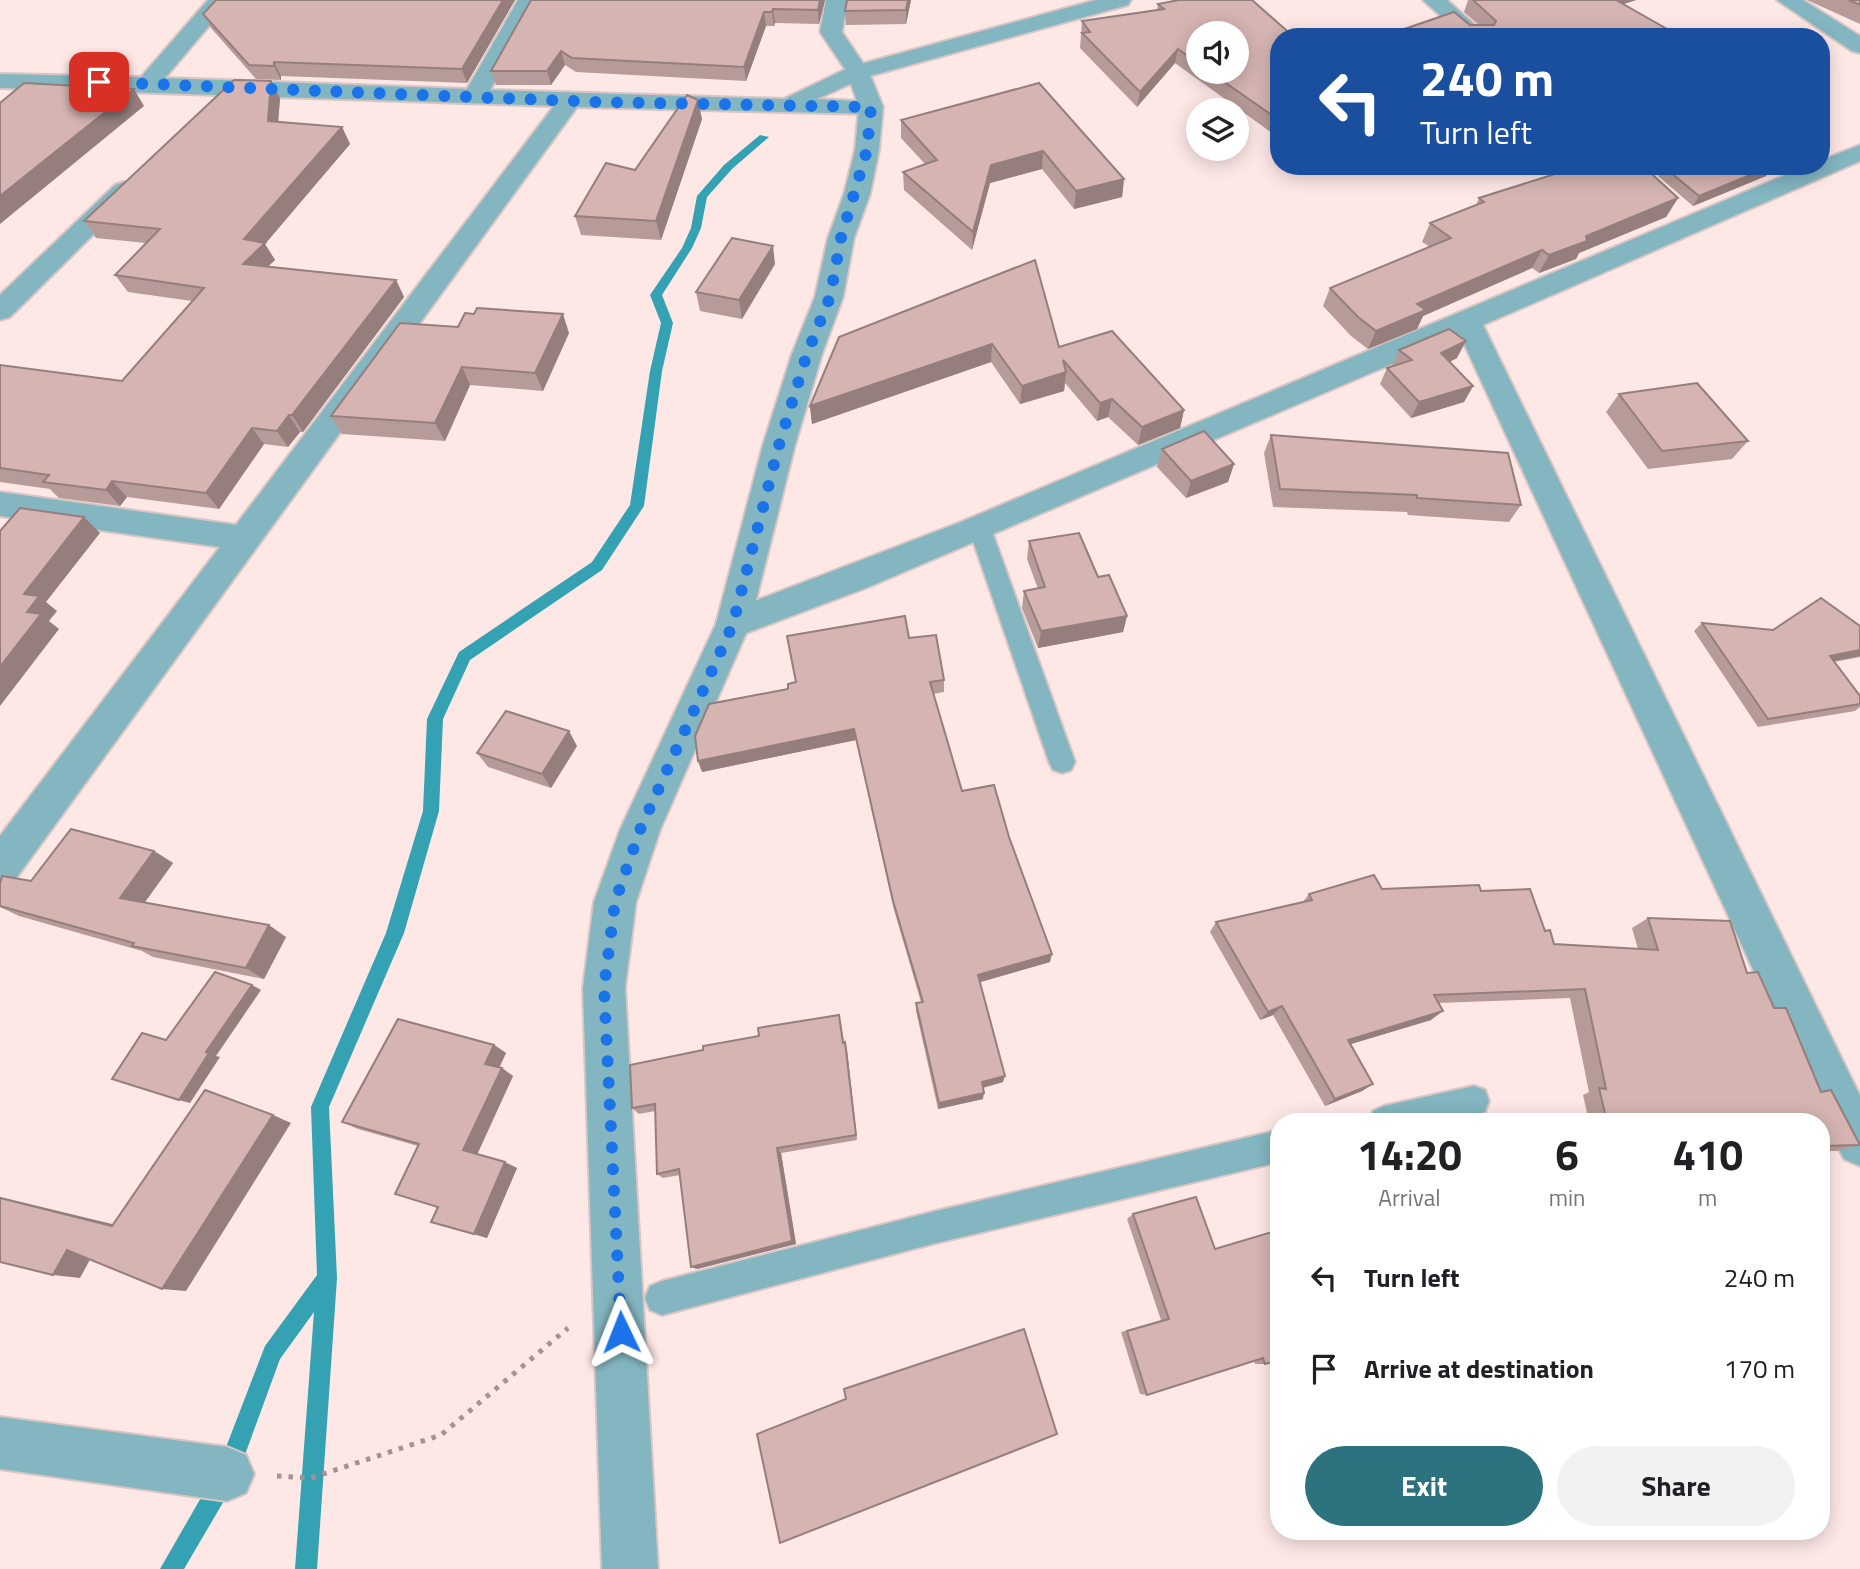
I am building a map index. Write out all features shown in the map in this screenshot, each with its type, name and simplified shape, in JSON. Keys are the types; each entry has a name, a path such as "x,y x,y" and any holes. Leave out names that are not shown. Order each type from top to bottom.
{"street":[{"path":"148,83 220,0"},
{"path":"474,97 529,0"},
{"path":"630,1569 604,988 615,902 640,830 733,624 783,432 807,354 830,297 841,238 867,150 871,107 858,72 831,32 836,0"},
{"path":"1004,34 1026,0"},
{"path":"779,107 858,72 1120,0"},
{"path":"1434,0 1467,28"},
{"path":"1788,0 1860,46"},
{"path":"0,81 148,83 570,101 871,107"},
{"path":"209,107 229,88"},
{"path":"0,868 570,101"},
{"path":"1830,163 1860,152"},
{"path":"0,311 139,175"},
{"path":"733,624 811,597 1467,321 1686,217 1798,175"},
{"path":"1467,321 1844,1081 1860,1143"},
{"path":"0,504 244,538"},
{"path":"0,1443 227,1474"}],"lane":[{"path":"979,526 1062,762"},
{"path":"1423,1113 1474,1101"},
{"path":"662,1298 936,1227 1270,1148"}],"path":[{"path":"227,1474 312,1478 441,1435 566,1328 620,1306"}],"building":[{"path":"216,0 503,0 462,69 274,62 274,66 249,65 203,14"},
{"path":"531,0 820,0 818,10 773,9 772,12 764,12 744,67 572,58 561,51 547,71 491,71"},
{"path":"847,0 908,0 906,10 845,11"},
{"path":"1179,0 1252,0 1284,28 1270,28 1270,114 1227,84 1249,84 1249,21 1186,21 1186,55 1178,49 1140,92 1082,33 1090,32 1082,21 1164,9 1158,4"},
{"path":"1473,0 1616,0 1665,28 1407,28 1454,12 1470,25 1494,25 1496,21"},
{"path":"234,80 271,81 268,121 342,127 244,239 265,243 243,264 396,280 292,415 289,415 277,431 252,428 206,493 112,481 106,490 43,482 49,475 0,468 0,365 122,381 204,288 115,275 160,229 84,221"},
{"path":"24,83 134,89 0,196 0,103"},
{"path":"1039,83 1124,179 1076,191 1043,151 991,165 973,232 903,172 937,160 901,120"},
{"path":"687,95 698,100 656,221 575,216 606,163 635,170"},
{"path":"1552,175 1653,175 1678,198 1586,236 1587,241 1549,255 1542,250 1417,304 1426,310 1376,331 1330,288 1451,238 1430,223 1484,202 1479,198"},
{"path":"1674,175 1750,175 1699,196"},
{"path":"732,238 773,246 739,300 696,292"},
{"path":"1035,260 1059,347 1112,331 1184,410 1142,427 1112,399 1100,403 1063,360 1066,372 1022,386 992,344 810,406 839,337"},
{"path":"477,308 563,314 535,373 462,367 435,423 331,416 400,323 458,327 465,313 474,314"},
{"path":"1449,329 1466,341 1441,353 1473,386 1419,402 1387,368 1412,360 1399,350"},
{"path":"1697,383 1748,441 1662,451 1619,394"},
{"path":"1204,431 1234,464 1191,481 1162,449"},
{"path":"1271,435 1508,453 1521,505 1417,498 1417,495 1280,489"},
{"path":"20,508 84,517 24,594 39,596 27,612 41,614 0,667 0,531"},
{"path":"1079,533 1098,577 1109,575 1127,616 1041,631 1024,591 1045,587 1029,541"},
{"path":"1821,598 1860,626 1860,650 1830,656 1860,696 1860,704 1768,719 1702,623 1773,630"},
{"path":"905,616 909,638 936,635 944,680 930,682 962,791 994,785 1009,837 1052,954 978,975 1005,1076 982,1082 984,1093 939,1103 916,1003 923,1002 893,901 854,729 698,761 695,736 709,704 788,689 788,684 796,682 787,636"},
{"path":"506,711 569,731 542,774 477,753"},
{"path":"71,829 154,851 120,898 269,925 246,968 132,946 134,943 0,906 2,876 31,881"},
{"path":"1374,875 1382,889 1479,885 1481,891 1530,889 1545,931 1550,930 1554,944 1658,950 1648,918 1730,921 1747,973 1758,972 1774,1008 1786,1008 1821,1092 1831,1090 1860,1145 1830,1146 1830,1113 1605,1113 1599,1088 1606,1089 1585,989 1434,995 1443,1011 1348,1040 1373,1084 1335,1099 1282,1006 1268,1012 1216,922 1312,900 1309,894"},
{"path":"215,972 252,985 206,1052 209,1053 179,1100 112,1079 142,1033 166,1040"},
{"path":"839,1015 843,1043 845,1042 856,1135 777,1148 792,1241 691,1267 679,1169 657,1174 655,1104 632,1108 630,1065 703,1050 703,1046 759,1036 758,1028"},
{"path":"398,1019 494,1045 485,1064 502,1068 463,1150 505,1162 474,1234 431,1222 438,1207 395,1194 419,1144 342,1122"},
{"path":"205,1090 273,1115 162,1289 67,1250 53,1275 0,1262 0,1198 112,1226"},
{"path":"1196,1197 1215,1249 1270,1233 1270,1363 1265,1364 1263,1358 1147,1395 1127,1331 1169,1319 1133,1214"},
{"path":"1024,1329 1057,1434 780,1543 757,1434 846,1399 844,1389"}],"waterway":[{"path":"327,1278 320,1107 395,933 431,811 435,719 464,656 597,566 637,506 656,371 667,323 656,295 687,248 696,228 702,196 728,167 764,137"},
{"path":"171,1569 227,1474 272,1353 327,1278"},
{"path":"306,1569 327,1278"}],"route":[{"path":"99,82 596,102 871,107 867,150 841,238 830,297 807,354 779,445 733,624 640,830 615,902 604,988 621,1332"}]}
